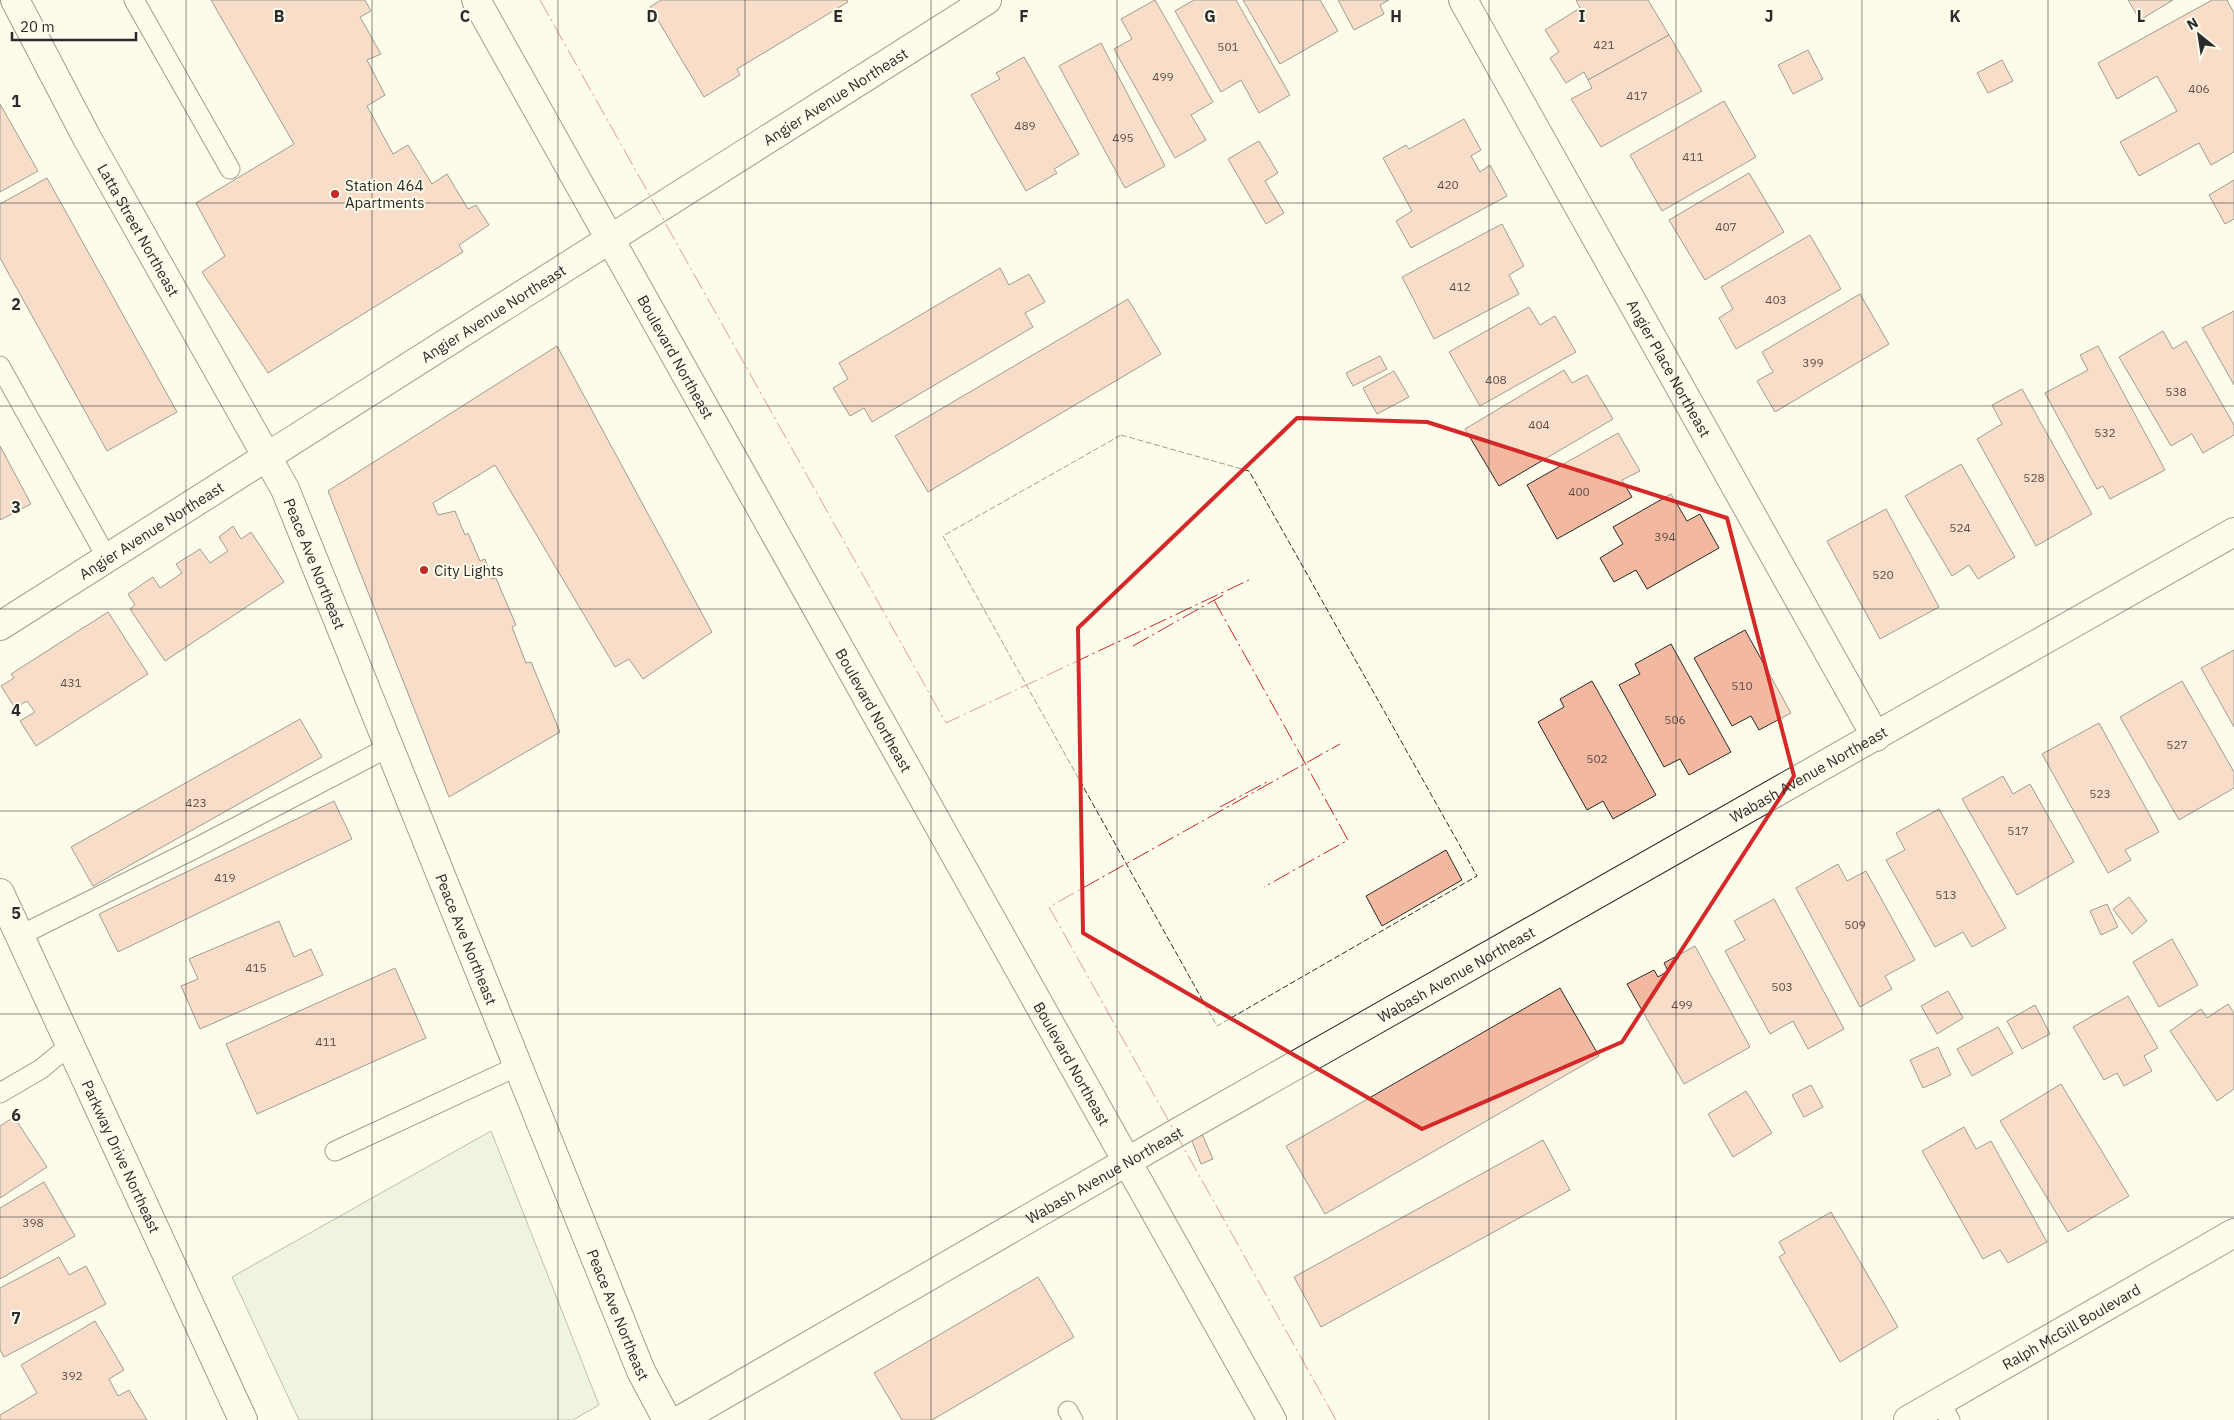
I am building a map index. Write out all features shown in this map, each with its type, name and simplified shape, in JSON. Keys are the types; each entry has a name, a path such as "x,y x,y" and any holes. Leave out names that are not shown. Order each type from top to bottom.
{"street":[{"name":"Latta Street Northeast","path":"15,0 87,138 266,458"},
{"name":"Boulevard Northeast","path":"476,0 1272,1420"},
{"name":"Angier Avenue Northeast","path":"0,626 986,0"},
{"name":"Angier Place Northeast","path":"1463,0 1876,737"},
{"name":"Peace Ave Northeast","path":"266,458 285,489 641,1371 667,1420"},
{"name":"Wabash Avenue Northeast","path":"680,1420 1128,1161 2234,532"},
{"name":"Parkway Drive Northeast","path":"0,894 243,1420"},
{"name":"Ralph McGill Boulevard","path":"1908,1420 1945,1411 2234,1232"}],"lane":[{"path":"134,0 230,169"},
{"path":"0,366 107,558"},
{"path":"20,936 196,848 389,747"},
{"path":"0,1093 41,1069 70,1045"},
{"path":"336,1151 518,1066"}],"highlighted area":[{"path":"1297,418 1427,422 1727,518 1794,776 1622,1042 1422,1129 1083,933 1078,628"}],"green space":[{"path":"491,1131 599,1405 573,1420 299,1420 232,1277"}],"building":[{"name":"Station 464 Apartments","path":"211,0 365,0 371,11 360,17 381,54 367,60 385,95 367,106 393,154 408,145 432,184 447,174 468,209 476,205 489,225 459,245 463,252 268,373 202,272 225,256 196,203 294,144"},
{"path":"661,0 847,0 848,2 737,69 740,75 704,97 650,7"},
{"path":"1155,0 1213,102 1191,115 1206,140 1175,158 1114,49 1132,39 1121,19"},
{"path":"1194,0 1236,0 1290,95 1259,113 1241,80 1221,92 1175,11"},
{"path":"1243,0 1320,0 1338,31 1280,64"},
{"path":"1338,0 1389,0 1380,5 1384,14 1354,30"},
{"path":"1576,0 1648,0 1669,35 1588,80 1584,72 1566,83 1550,58 1559,52 1545,30 1580,8"},
{"path":"2128,0 2173,0 2140,20"},
{"path":"2212,0 2227,0 2234,13 2234,152 2211,165 2199,143 2139,176 2120,142 2177,111 2157,76 2117,99 2098,63"},
{"path":"1669,35 1702,91 1601,147 1571,99 1592,88 1588,80"},
{"path":"1101,43 1165,166 1125,188 1059,66"},
{"path":"1808,50 1823,79 1793,94 1778,65"},
{"path":"1024,57 1079,154 1054,169 1057,173 1026,191 971,95 1000,79 996,73"},
{"path":"2002,60 2013,81 1988,93 1977,73"},
{"path":"1724,101 1756,157 1662,211 1630,155"},
{"path":"0,104 38,171 0,192"},
{"path":"1464,119 1481,150 1471,156 1480,172 1490,165 1507,196 1411,248 1396,221 1412,211 1383,158 1406,145 1409,149"},
{"path":"1259,141 1278,173 1265,181 1284,213 1266,224 1228,159"},
{"path":"1749,173 1784,232 1705,280 1669,220"},
{"path":"47,178 177,412 107,451 0,258 0,204"},
{"path":"2234,180 2234,219 2225,224 2209,195"},
{"path":"1502,224 1524,266 1509,275 1519,294 1434,339 1402,277"},
{"path":"1810,235 1841,289 1736,349 1719,318 1733,309 1721,287"},
{"path":"1000,268 1009,285 1029,274 1045,302 1025,313 1033,327 872,422 864,408 850,416 833,388 848,379 839,363"},
{"path":"1860,294 1889,344 1775,412 1757,381 1773,372 1762,352"},
{"path":"1128,299 1161,354 928,492 895,436"},
{"path":"1529,307 1540,325 1555,316 1576,352 1480,406 1449,352"},
{"path":"2234,311 2234,385 2202,328"},
{"path":"2163,331 2173,349 2186,341 2234,425 2234,435 2203,453 2192,434 2171,446 2119,357"},
{"name":"City Lights","path":"557,346 712,632 643,679 629,659 615,667 495,465 433,503 438,515 455,511 465,535 468,533 480,561 485,559 492,579 496,578 516,625 512,627 526,663 531,662 560,732 449,797 328,491"},
{"path":"2098,346 2165,470 2110,499 2103,486 2097,489 2045,393 2088,370 2080,355"},
{"path":"1380,356 1387,369 1353,386 1346,373"},
{"path":"1564,370 1572,383 1587,375 1613,419 1499,486 1465,429"},
{"path":"1394,371 1409,397 1377,414 1363,388"},
{"path":"2022,389 2092,514 2036,546 1977,439 2002,424 1992,405"},
{"path":"1618,433 1640,471 1622,480 1632,497 1557,539 1527,485"},
{"path":"0,446 31,504 0,520"},
{"path":"1961,464 2015,557 1978,579 1969,565 1952,576 1905,496"},
{"path":"1671,494 1687,521 1700,514 1719,548 1647,589 1636,570 1614,582 1600,558 1623,544 1613,527"},
{"path":"1886,509 1939,607 1880,639 1827,541"},
{"path":"233,526 241,539 251,532 284,582 165,661 130,609 135,605 128,594 153,577 160,588 182,573 176,564 200,549 210,563 228,551 219,537"},
{"path":"108,612 148,674 36,746 20,721 35,712 27,701 15,708 1,686 14,678 11,674"},
{"path":"1745,630 1791,713 1759,730 1751,716 1732,726 1694,658"},
{"path":"1671,644 1731,752 1689,775 1680,759 1664,767 1619,685 1640,674 1635,664"},
{"path":"2234,650 2234,727 2201,668"},
{"path":"1592,681 1656,795 1613,819 1603,801 1587,810 1538,722 1564,707 1560,699"},
{"path":"2182,681 2234,772 2234,788 2179,820 2120,717"},
{"path":"300,719 322,757 93,886 71,847"},
{"path":"2099,723 2159,832 2125,850 2131,860 2108,873 2042,754"},
{"path":"2003,776 2013,794 2030,784 2074,862 2017,895 1962,799"},
{"path":"334,801 352,839 118,952 99,914"},
{"path":"1939,809 2006,928 1972,947 1963,932 1935,947 1886,860 1905,850 1896,833"},
{"path":"1446,850 1462,880 1382,926 1366,896"},
{"path":"1838,864 1847,881 1866,871 1915,960 1885,976 1892,989 1860,1007 1796,888"},
{"path":"2129,897 2147,921 2132,934 2113,909"},
{"path":"1774,899 1844,1029 1808,1049 1793,1021 1770,1034 1725,951 1745,940 1734,921"},
{"path":"2107,904 2118,927 2101,935 2090,911"},
{"path":"279,921 294,957 311,949 323,975 200,1029 181,986 198,979 189,959"},
{"path":"2172,939 2198,985 2159,1007 2133,962"},
{"path":"1695,946 1750,1047 1684,1084 1627,984 1654,970 1658,977 1668,971 1664,963"},
{"path":"395,968 426,1038 257,1114 226,1044"},
{"path":"1560,988 1599,1056 1325,1214 1286,1146"},
{"path":"1948,991 1963,1018 1937,1034 1921,1006"},
{"path":"2128,996 2158,1048 2144,1056 2152,1071 2124,1086 2117,1073 2104,1080 2073,1027"},
{"path":"2228,1004 2234,1013 2234,1089 2217,1101 2170,1031 2201,1009 2207,1018"},
{"path":"2035,1005 2050,1034 2022,1049 2007,1021"},
{"path":"1998,1027 2013,1053 1972,1076 1957,1049"},
{"path":"1938,1047 1951,1075 1923,1088 1910,1060"},
{"path":"2061,1084 2129,1196 2068,1232 2000,1121"},
{"path":"1811,1085 1823,1107 1804,1117 1792,1095"},
{"path":"1746,1091 1772,1133 1733,1157 1708,1114"},
{"path":"14,1117 47,1167 0,1198 0,1126"},
{"path":"1199,1127 1213,1159 1201,1164 1188,1131"},
{"path":"1964,1127 1976,1149 1991,1141 2047,1242 2008,1263 2000,1250 1983,1259 1922,1151"},
{"path":"1543,1140 1570,1190 1321,1327 1294,1277"},
{"path":"44,1182 75,1236 0,1279 0,1208"},
{"path":"1831,1212 1898,1327 1840,1362 1779,1257 1785,1253 1779,1242"},
{"path":"59,1257 69,1275 86,1266 106,1304 4,1357 0,1350 0,1288"},
{"path":"1038,1277 1074,1337 932,1420 902,1420 874,1373"},
{"path":"95,1321 124,1370 109,1379 118,1396 129,1390 147,1420 0,1420 0,1415 37,1393 21,1365"}],"fence":[{"path":"1121,435 1249,471 1477,876 1217,1026 943,536 1121,435"}],"power":[{"path":"540,0 946,723 1249,580"},
{"path":"1133,646 1225,594"},
{"path":"1214,600 1348,840 1264,887"},
{"path":"1336,1420 1049,907 1340,744"},
{"path":"1220,807 1267,782"}],"place":[{"name":"Station 464 Apartments","path":"335,194"},
{"name":"City Lights","path":"424,570"}]}
